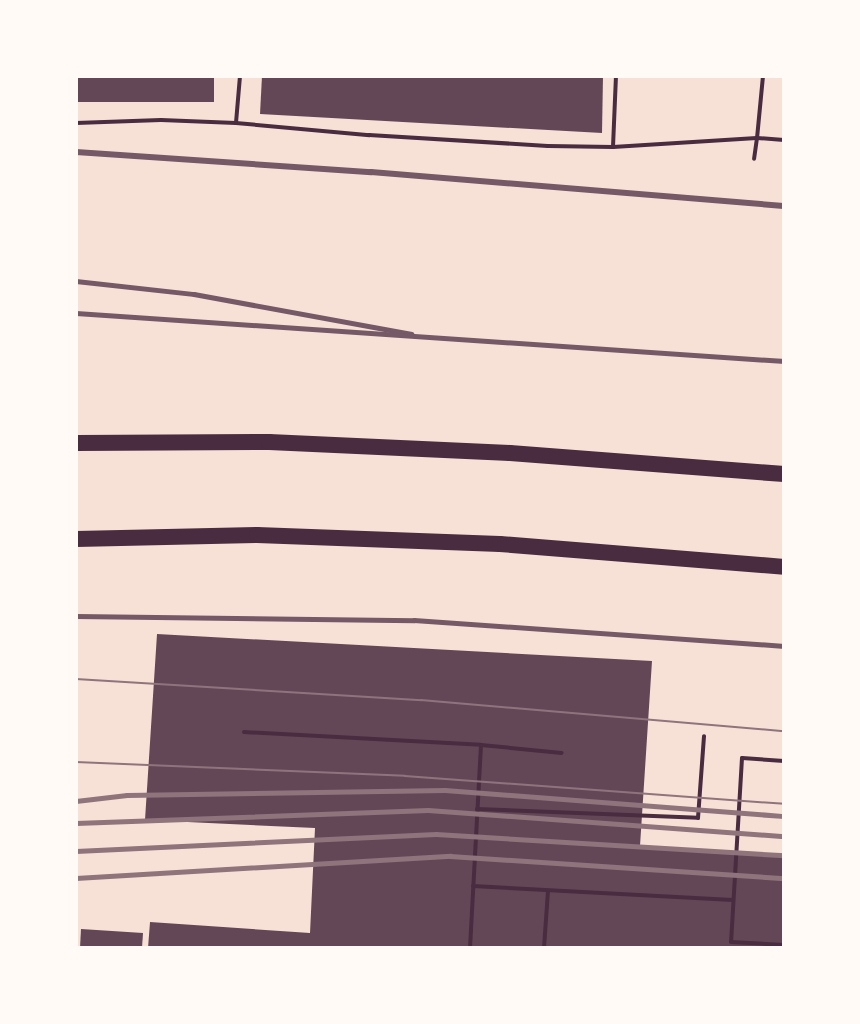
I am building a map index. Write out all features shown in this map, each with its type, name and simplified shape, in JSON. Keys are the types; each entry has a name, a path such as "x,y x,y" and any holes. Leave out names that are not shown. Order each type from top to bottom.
{"highway":[{"path":"76,443 268,442 510,453 783,474"},
{"path":"76,539 257,535 500,544 783,567"}],"street":[{"path":"76,152 348,170 783,206"}],"lane":[{"path":"76,281 194,294 435,339"},
{"path":"76,313 783,362"},
{"path":"76,616 414,620 783,646"}],"path":[{"path":"236,123 240,76"},
{"path":"613,147 616,76"},
{"path":"754,159 763,76"},
{"path":"76,123 161,120 236,123 369,135 548,146 613,147 757,138 783,140"},
{"path":"244,732 496,746 561,753"},
{"path":"477,809 698,818 704,736"},
{"path":"470,948 480,745"},
{"path":"783,761 742,758 731,942 783,945"},
{"path":"473,886 733,900"},
{"path":"544,948 548,891"}],"building":[{"path":"76,76 214,76 214,102 76,102"},
{"path":"262,76 603,76 602,133 260,114"},
{"path":"157,634 652,661 640,846 784,856 784,948 148,948 150,922 310,933 315,828 145,820"},
{"path":"81,929 143,933 142,948 80,948"}],"tram line":[{"path":"76,679 421,700 784,731"},
{"path":"76,762 405,776 784,804"}],"railway":[{"path":"76,801 127,795 445,790 784,816"},
{"path":"76,823 428,810 784,836"},
{"path":"76,851 436,834 784,855"},
{"path":"76,878 450,856 784,878"}]}
